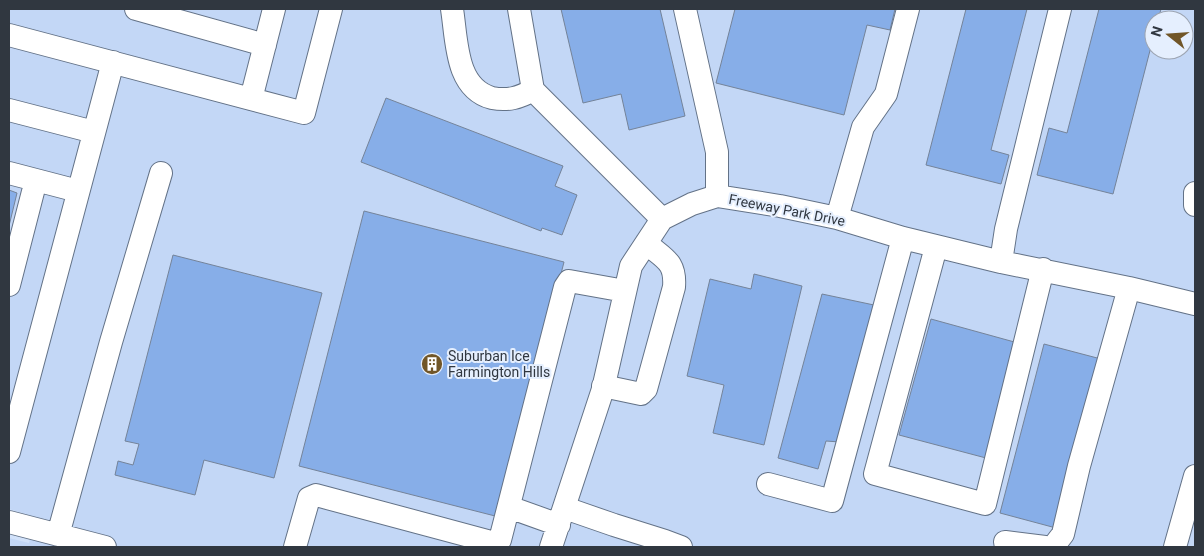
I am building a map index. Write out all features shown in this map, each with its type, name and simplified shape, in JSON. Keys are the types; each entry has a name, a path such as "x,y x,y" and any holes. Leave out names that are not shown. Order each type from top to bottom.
{"street":[{"path":"136,9 189,16 265,45"},
{"path":"251,99 274,9"},
{"path":"9,35 304,112 331,9"},
{"path":"452,9 461,67 469,84 484,95 502,100 520,97 532,90"},
{"path":"519,9 532,90 662,219"},
{"path":"685,9 717,152 717,196"},
{"path":"837,218 863,127 886,94 908,9"},
{"path":"1001,262 1006,229 1060,9"},
{"path":"9,452 14,415 113,62"},
{"path":"9,110 94,132"},
{"path":"9,173 78,192"},
{"path":"58,535 111,342 162,173"},
{"path":"9,285 36,180"},
{"path":"1195,193 1195,205"},
{"name":"Freeway Park Drive","path":"552,547 603,386 630,266 662,219 692,204 717,196 780,206 837,218 903,238 1001,262 1043,269 1195,304"},
{"path":"768,484 832,502 903,238"},
{"path":"603,386 634,394 641,394 646,389 674,287 675,275 672,265 646,243"},
{"path":"936,246 875,474 985,504 1043,269"},
{"path":"298,547 309,498 316,495 495,545 500,540 509,507 565,287 569,281 625,291"},
{"path":"1053,547 1063,534 1079,466 1129,288"},
{"path":"1175,547 1195,476"},
{"path":"509,507 614,525 681,547"},
{"path":"9,522 32,538 58,535 105,547"},
{"path":"1005,542 1045,547"}],"shaded area":[{"path":"9,9 1195,9 1195,547 9,547 9,538 29,543 36,517 9,509"}],"building":[{"path":"561,9 660,9 685,116 629,130 621,94 583,103"},
{"path":"735,9 895,9 890,30 867,25 844,115 716,83"},
{"path":"966,9 1027,9 991,150 1009,155 1001,184 926,165"},
{"path":"1099,9 1161,9 1144,10 1144,60 1148,60 1113,194 1037,175 1049,128 1067,133"},
{"path":"386,98 563,166 555,186 577,195 562,235 542,228 541,231 361,162"},
{"path":"9,190 17,193 9,226"},
{"name":"Suburban Ice Farmington Hills","path":"364,211 564,262 499,517 299,466"},
{"path":"173,255 322,293 274,478 204,460 195,495 115,475 118,461 133,465 139,444 125,441"},
{"path":"754,274 802,286 764,445 713,433 724,385 687,376 710,279 751,289"},
{"path":"822,294 874,305 840,442 826,441 818,469 778,458"},
{"path":"931,319 1018,343 986,458 899,435"},
{"path":"1044,344 1101,359 1056,528 1000,513"}],"place":[{"name":"Suburban Ice Farmington Hills","path":"432,364"}]}
